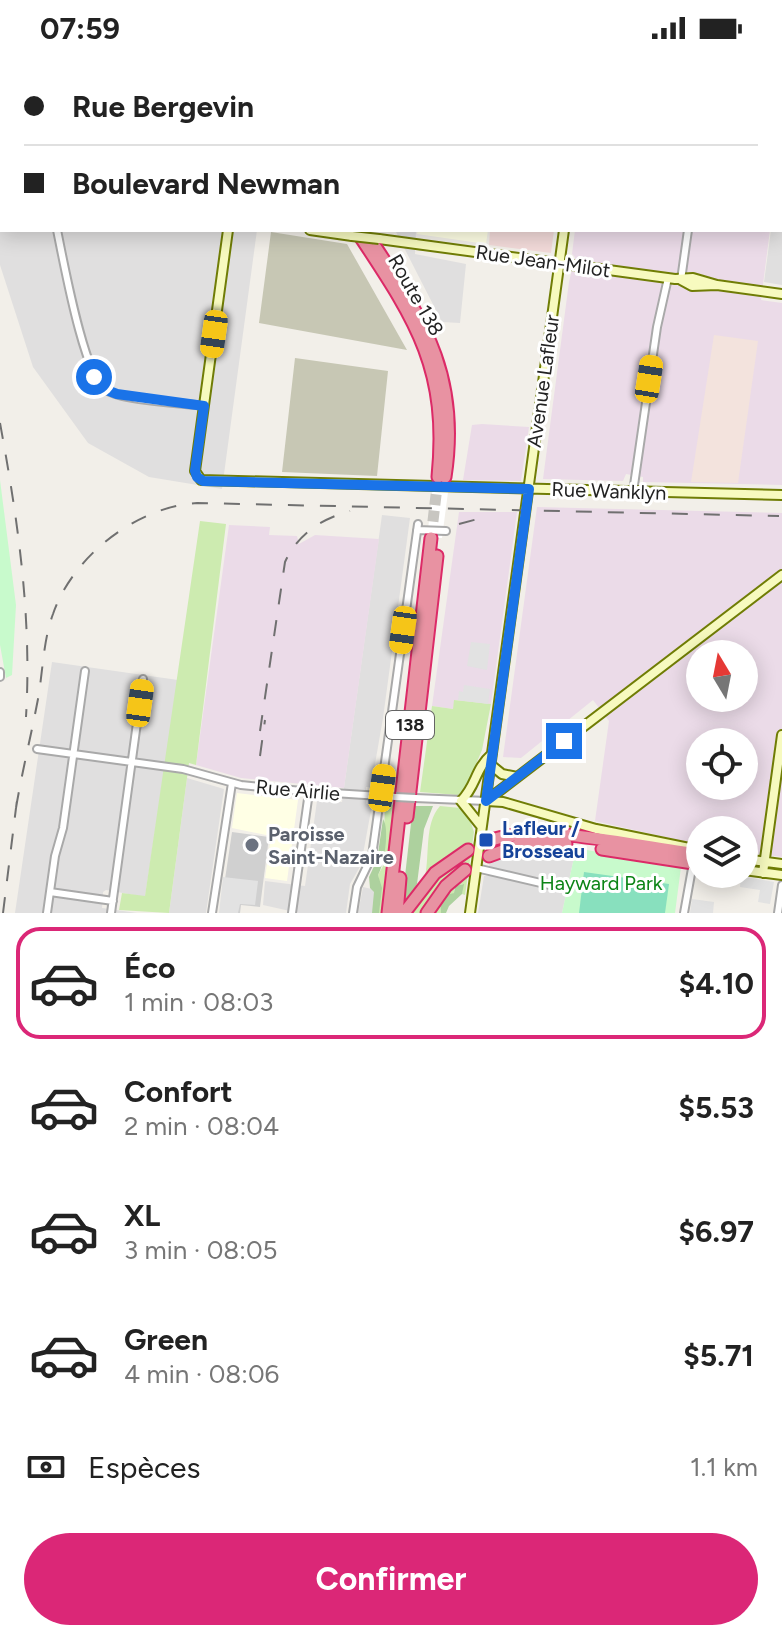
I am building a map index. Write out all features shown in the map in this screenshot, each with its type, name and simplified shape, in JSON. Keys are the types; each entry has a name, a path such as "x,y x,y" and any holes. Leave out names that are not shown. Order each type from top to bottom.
{"highway":[{"name":"Route 138","path":"354,233 405,305 429,357 441,417 442,477 448,418 438,359 416,309 366,232"},
{"name":"138","path":"388,913 439,536"},
{"name":"138","path":"397,913 439,536"},
{"path":"491,840 544,834 686,856"},
{"path":"489,856 522,844 551,842 686,857"},
{"path":"404,913 435,873 468,850"},
{"path":"427,913 446,886 470,869"}],"main road":[{"path":"204,406 228,232"},
{"name":"Avenue Lafleur","path":"470,913 470,869 493,754 564,232"},
{"name":"Rue Jean-Milot","path":"354,233 559,264 681,280 693,278 717,285 782,294"},
{"name":"Rue Wanklyn","path":"204,406 197,477 203,481 782,495"},
{"path":"486,801 782,575"},
{"path":"763,873 782,735"},
{"path":"481,826 461,801 468,794 481,763 493,754"},
{"path":"491,765 502,774 517,777"},
{"name":"Rue Airlie","path":"486,801 500,801 686,855"},
{"path":"758,861 782,864"},
{"path":"758,872 782,875"}],"street":[{"path":"57,232 72,300 92,372 100,386 117,394 204,406"},
{"path":"681,280 688,232"},
{"path":"633,492 657,327 668,278"},
{"path":"353,913 357,887 372,860 417,527 439,536"},
{"path":"47,913 55,856 63,828 85,671"},
{"path":"111,913 143,679"},
{"name":"Rue Airlie","path":"37,749 183,769 232,783 309,792 486,801"},
{"path":"212,913 232,783"},
{"path":"292,913 309,792"},
{"path":"470,869 562,888"},
{"path":"778,913 782,885"},
{"path":"684,913 690,888"},
{"path":"50,892 113,901"}],"shaded area":[{"path":"0,232 257,232 222,489 149,477 88,443 33,367 0,265"},
{"path":"271,232 347,244 407,350 259,323"},
{"path":"396,232 416,232 415,254 466,264 460,323 442,322"},
{"path":"418,232 488,232 486,244"},
{"path":"490,232 554,232 551,253 489,245"},
{"path":"575,232 770,232 761,300 782,303 782,485 643,482 643,477 626,474 623,481 543,479 575,257 572,254"},
{"path":"771,232 782,232 782,285 764,282"},
{"path":"714,335 758,341 738,483 691,482"},
{"path":"295,358 388,371 377,476 282,472"},
{"path":"472,425 529,427 521,481 463,480"},
{"path":"537,507 782,513 782,857 758,854 758,816 686,816 686,842 595,821 609,721 593,700 521,758 503,757"},
{"path":"459,512 517,512 491,704 455,700 453,709 432,706"},
{"path":"382,515 410,518 383,718 371,787 366,787 366,804 372,805 361,865 350,884 346,913 299,913 263,905 265,881 305,886 317,801 342,802"},
{"path":"229,525 270,527 269,535 297,536 299,544 315,535 379,539 344,788 241,778 196,765"},
{"path":"471,642 490,644 487,670 467,666"},
{"path":"52,662 178,680 145,897 103,892 102,908 137,913 15,913"},
{"path":"464,685 490,689 488,704 458,700 459,691 463,692"},
{"path":"187,778 224,789 206,913 169,913"},
{"path":"237,793 298,800 287,881 265,878 271,836 232,828"},
{"path":"232,832 269,837 260,907 241,905 240,913 220,913"},
{"path":"526,847 576,848 562,913 478,913 490,859"},
{"path":"223,877 258,881 255,905 240,904 238,913 219,913"},
{"path":"758,879 774,882 770,904 758,902 760,890 747,888 758,888"},
{"path":"363,887 380,891 379,913 358,913"},
{"path":"692,899 714,902 713,913 690,913"}],"green space":[{"path":"0,480 16,605 12,675 6,678 0,645"},
{"path":"200,521 226,524 196,765 189,763 169,913 119,910 122,893 145,896"},
{"path":"454,700 491,704 482,750 464,792 458,795 420,792 432,706 453,709"},
{"path":"385,804 395,805 382,913 379,913 378,875 383,866"},
{"path":"413,806 433,806 424,829 417,884 401,911"},
{"path":"440,806 460,808 469,817 474,832 465,895 462,894 463,884 454,887 454,893 440,902 441,913 408,913 424,882 430,830"},
{"path":"383,819 385,847 378,875 382,888 379,913 372,913 374,892 370,888 369,877 377,860"},
{"name":"Hayward Park","path":"576,848 681,867 675,913 562,913"},
{"path":"584,872 669,884 665,913 579,913"},
{"path":"464,884 462,894 446,913 441,913 440,902 446,895 454,893 455,886"}],"pier":[{"path":"434,477 450,477 442,538 427,538"}],"tunnel":[{"path":"431,538 438,478"}],"railway":[{"path":"0,423 22,569 27,643 26,717"},
{"path":"16,808 38,699 47,635 62,593 91,554 110,538 152,514 197,503 779,516"},
{"path":"260,731 285,562 297,543 312,529 329,518 350,511"},
{"path":"459,524 489,516"},
{"path":"260,756 265,720"},
{"path":"3,913 17,800"}],"place":[{"name":"Lafleur / Brosseau","path":"486,840"},
{"name":"Paroisse Saint-Nazaire","path":"252,845"}],"route":[{"path":"94,377 111,393 204,406 195,471 203,481 529,489 486,801 564,741"}]}
